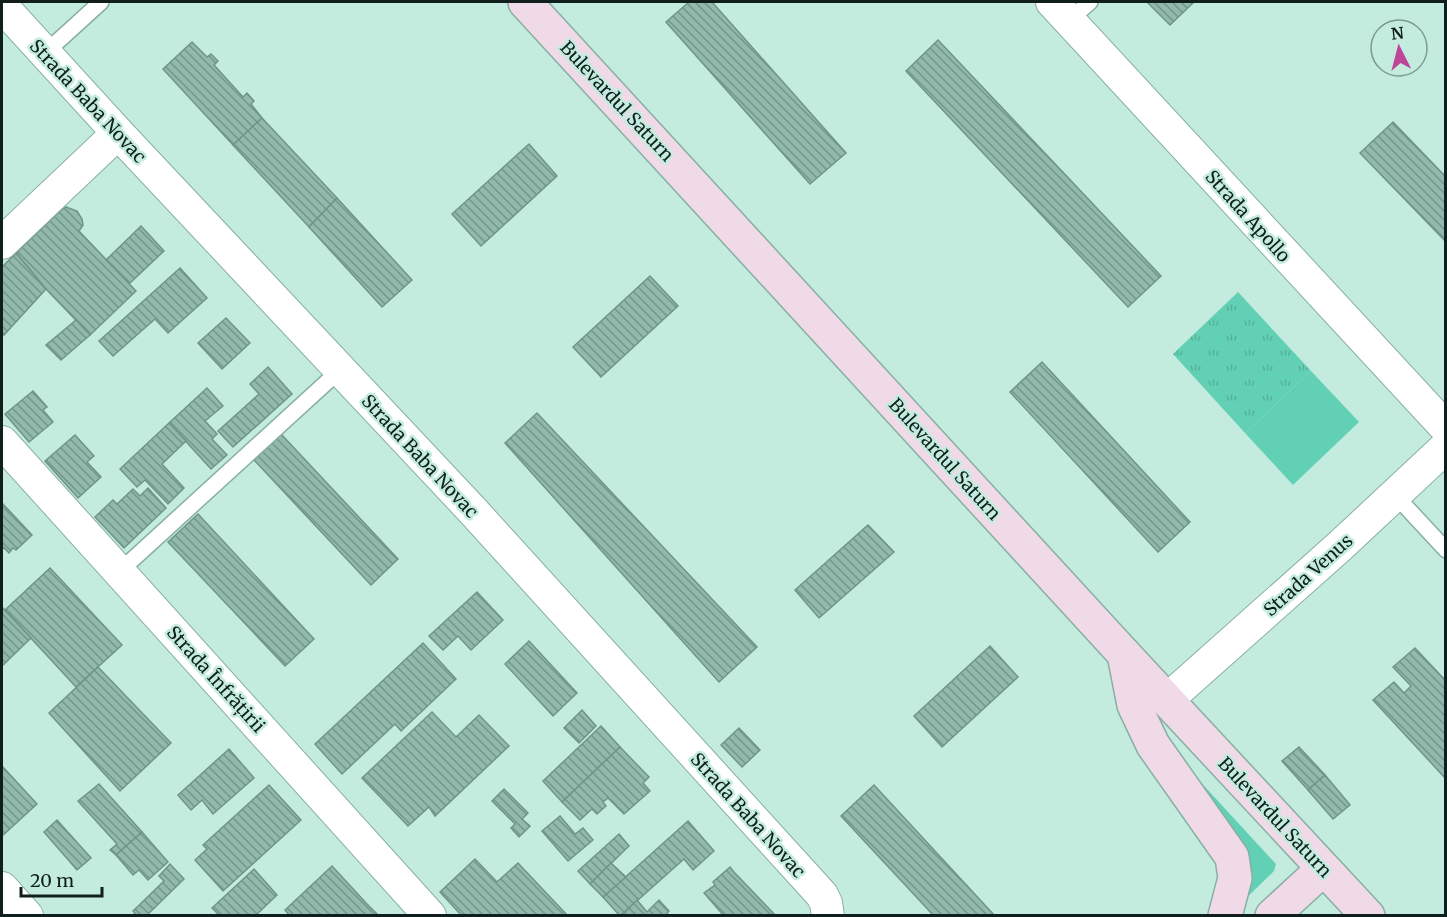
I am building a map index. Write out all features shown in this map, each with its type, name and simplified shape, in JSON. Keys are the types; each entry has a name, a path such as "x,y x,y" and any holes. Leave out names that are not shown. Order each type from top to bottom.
{"main road":[{"name":"Bulevardul Saturn","path":"525,2 1124,654 1368,915"},
{"path":"1124,654 1134,705 1153,746 1232,857 1235,878 1225,915"},
{"path":"1272,915 1323,869"}],"street":[{"name":"Strada Baba Novac","path":"2,6 473,512 814,886 826,903 828,914"},
{"name":"Strada Apollo","path":"1071,8 1446,428"},
{"path":"2,243 118,133"},
{"name":"Strada Înfrățirii","path":"2,442 430,915"},
{"name":"Strada Venus","path":"1167,700 1255,623 1446,447"},
{"path":"2,888 27,915"}],"lane":[{"path":"45,54 101,2"},
{"path":"120,571 340,370"},
{"path":"1395,495 1446,550"}],"green space":[{"path":"1238,292 1311,371 1245,433 1173,354"},
{"path":"1311,371 1359,422 1293,485 1245,433"},
{"path":"1183,763 1276,864 1274,871 1238,906"}],"building":[{"path":"689,2 712,2 846,153 810,184 666,22"},
{"path":"1147,2 1194,2 1170,25"},
{"path":"938,40 1161,276 1128,307 906,71"},
{"path":"192,42 207,57 211,54 218,61 214,65 243,97 247,93 254,101 251,104 262,118 233,145 163,69"},
{"path":"262,118 337,198 309,227 233,145"},
{"path":"1393,122 1446,177 1446,242 1360,153"},
{"path":"529,144 557,176 481,246 452,214"},
{"path":"337,198 412,280 382,307 309,227"},
{"path":"66,207 77,211 83,225 79,231 136,291 90,335 46,289 16,253"},
{"path":"141,226 164,251 130,283 106,260"},
{"path":"16,253 46,289 4,335 2,332 2,267"},
{"path":"180,268 207,298 168,333 155,319 113,356 99,341"},
{"path":"650,276 678,306 601,377 573,347"},
{"path":"226,318 250,343 222,369 198,343"},
{"path":"76,320 90,335 61,360 46,345"},
{"path":"1042,362 1190,522 1158,552 1010,392"},
{"path":"268,367 292,394 233,447 218,431 259,394 250,384"},
{"path":"207,388 223,406 205,421 217,434 212,439 227,455 211,469 169,423"},
{"path":"33,391 47,407 43,410 53,422 29,442 5,414"},
{"path":"537,413 757,647 719,682 505,443"},
{"path":"169,423 186,441 162,464 184,488 168,504 145,480 137,487 120,469"},
{"path":"281,434 398,559 371,585 254,460"},
{"path":"75,435 94,456 87,462 101,477 78,498 45,461"},
{"path":"148,488 166,508 124,548 95,517 113,500 117,504 133,489 140,496"},
{"path":"2,503 32,535 16,550 13,548 9,553 4,548 2,549"},
{"path":"198,514 314,639 285,666 168,542"},
{"path":"868,525 894,552 819,618 795,590"},
{"path":"50,568 122,645 76,687 5,610"},
{"path":"477,592 503,620 471,650 458,636 443,650 429,636"},
{"path":"2,607 31,638 2,666"},
{"path":"529,641 577,693 553,716 505,664"},
{"path":"423,643 456,679 401,731 395,724 342,774 315,744"},
{"path":"990,646 1018,677 942,747 914,716"},
{"path":"1415,648 1446,681 1446,779 1373,700 1394,682 1404,693 1411,686 1393,667"},
{"path":"98,667 171,743 120,791 49,713"},
{"path":"582,710 596,726 579,743 564,728"},
{"path":"432,712 456,737 479,715 509,746 435,816 429,807 408,826 362,778"},
{"path":"601,726 620,747 562,802 543,781"},
{"path":"739,728 760,750 742,767 721,745"},
{"path":"620,747 649,777 643,783 650,791 624,814 608,798 603,802 606,806 597,814 592,809 580,820 562,802"},
{"path":"1299,747 1325,775 1308,790 1282,761"},
{"path":"229,749 254,778 213,814 202,800 191,810 178,795"},
{"path":"2,766 37,804 2,836"},
{"path":"1325,775 1350,805 1333,819 1308,790"},
{"path":"99,784 142,832 116,855 110,850 117,844 78,801"},
{"path":"269,785 301,820 223,891 195,860 207,849 203,845"},
{"path":"874,785 995,916 934,916 841,816"},
{"path":"504,789 528,813 522,819 530,826 519,837 511,828 515,824 492,801"},
{"path":"560,816 575,834 583,828 593,840 568,861 542,831"},
{"path":"57,820 91,858 77,870 44,832"},
{"path":"688,821 714,851 693,870 684,859 620,916 603,897"},
{"path":"142,832 168,862 148,880 139,870 133,875 116,855"},
{"path":"619,834 629,846 590,884 578,871"},
{"path":"475,859 497,882 518,863 568,916 462,916 440,892"},
{"path":"611,863 626,877 603,897 590,884"},
{"path":"170,864 184,879 146,916 137,916 133,911 164,881 159,876"},
{"path":"332,866 379,916 290,916 285,910"},
{"path":"730,867 776,916 724,916 704,893 715,885 713,882"},
{"path":"254,869 277,895 255,916 220,916 212,908"},
{"path":"637,900 647,912 659,900 669,911 665,916 621,916"}]}
